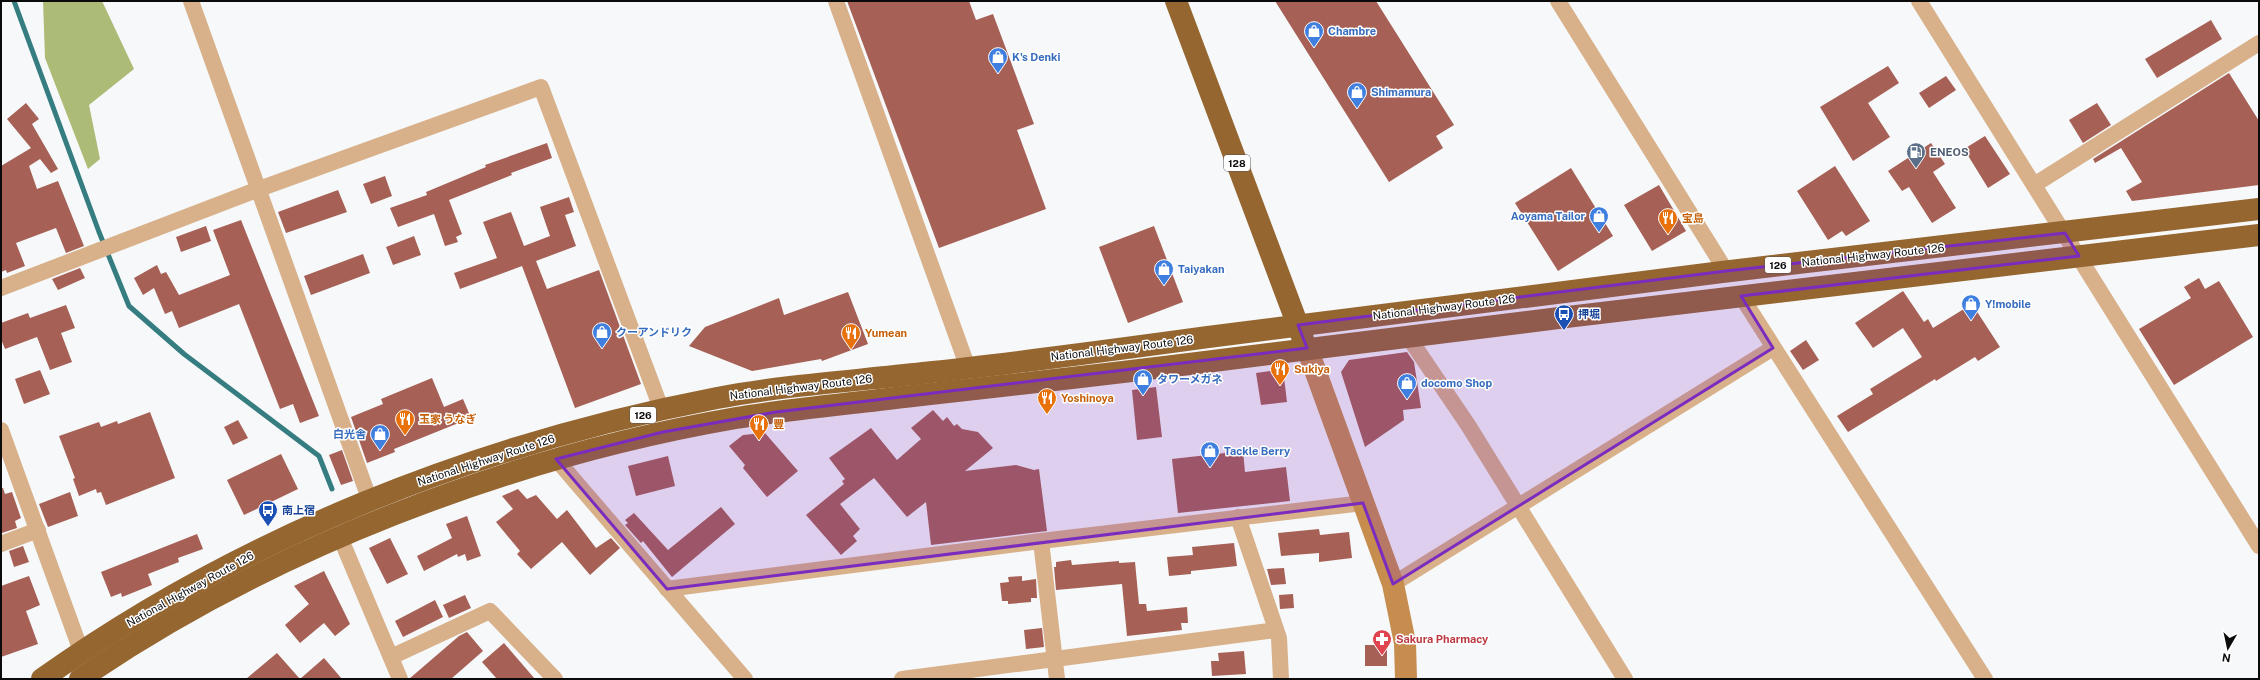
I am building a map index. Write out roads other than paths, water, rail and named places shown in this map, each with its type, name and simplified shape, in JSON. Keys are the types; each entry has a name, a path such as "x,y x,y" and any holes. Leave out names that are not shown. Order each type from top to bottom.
{"highway":[{"name":"128","path":"1176,1 1307,348"},
{"name":"National Highway Route 126","path":"42,679 81,651 153,608 255,552 330,517 451,470 549,439 617,420 715,398 768,390 968,368 1726,271 2065,233 2259,209"},
{"name":"National Highway Route 126","path":"80,679 114,656 211,601 340,537 378,520 556,459 663,432 769,413 1407,335 2259,235"}],"street":[{"path":"191,1 370,501"},
{"path":"836,1 968,368"},
{"path":"1558,1 1726,271"},
{"path":"1918,1 2065,233 2259,546"},
{"path":"2034,185 2259,43"},
{"path":"1,288 259,189 541,87 662,411"},
{"path":"1741,296 1985,679"},
{"path":"1407,335 1468,425 1517,507 1625,679"},
{"path":"1307,348 1393,584 1404,643 1406,679"},
{"path":"1393,584 1773,348"},
{"path":"2,438 38,530 81,651"},
{"path":"556,459 744,679"},
{"path":"667,589 1041,541 1363,503"},
{"path":"1238,517 1279,638 1281,679"},
{"path":"1,544 38,530"},
{"path":"340,537 400,679"},
{"path":"1041,541 1057,679"},
{"path":"391,657 490,610 555,679"},
{"path":"902,679 1276,630"}],"waterway":[{"path":"14,1 99,232 129,306 184,354 319,456 332,489"}],"place":[{"name":"Chambre","path":"1314,48"},
{"name":"K's Denki","path":"998,74"},
{"name":"Shimamura","path":"1357,109"},
{"name":"ENEOS","path":"1916,169"},
{"name":"Aoyama Tailor","path":"1599,233"},
{"name":"宝島","path":"1668,235"},
{"name":"Taiyakan","path":"1164,286"},
{"name":"Y!mobile","path":"1971,321"},
{"name":"押堀","path":"1564,331"},
{"name":"クーアンドリク","path":"602,349"},
{"name":"Yumean","path":"851,350"},
{"name":"Sukiya","path":"1280,386"},
{"name":"タワーメガネ","path":"1143,396"},
{"name":"docomo Shop","path":"1407,400"},
{"name":"Yoshinoya","path":"1047,415"},
{"name":"玉家 うなぎ","path":"405,436"},
{"name":"豐","path":"759,441"},
{"name":"白光舎","path":"380,451"},
{"name":"Tackle Berry","path":"1210,468"},
{"name":"南上宿","path":"268,527"},
{"name":"Sakura Pharmacy","path":"1382,656"}]}
